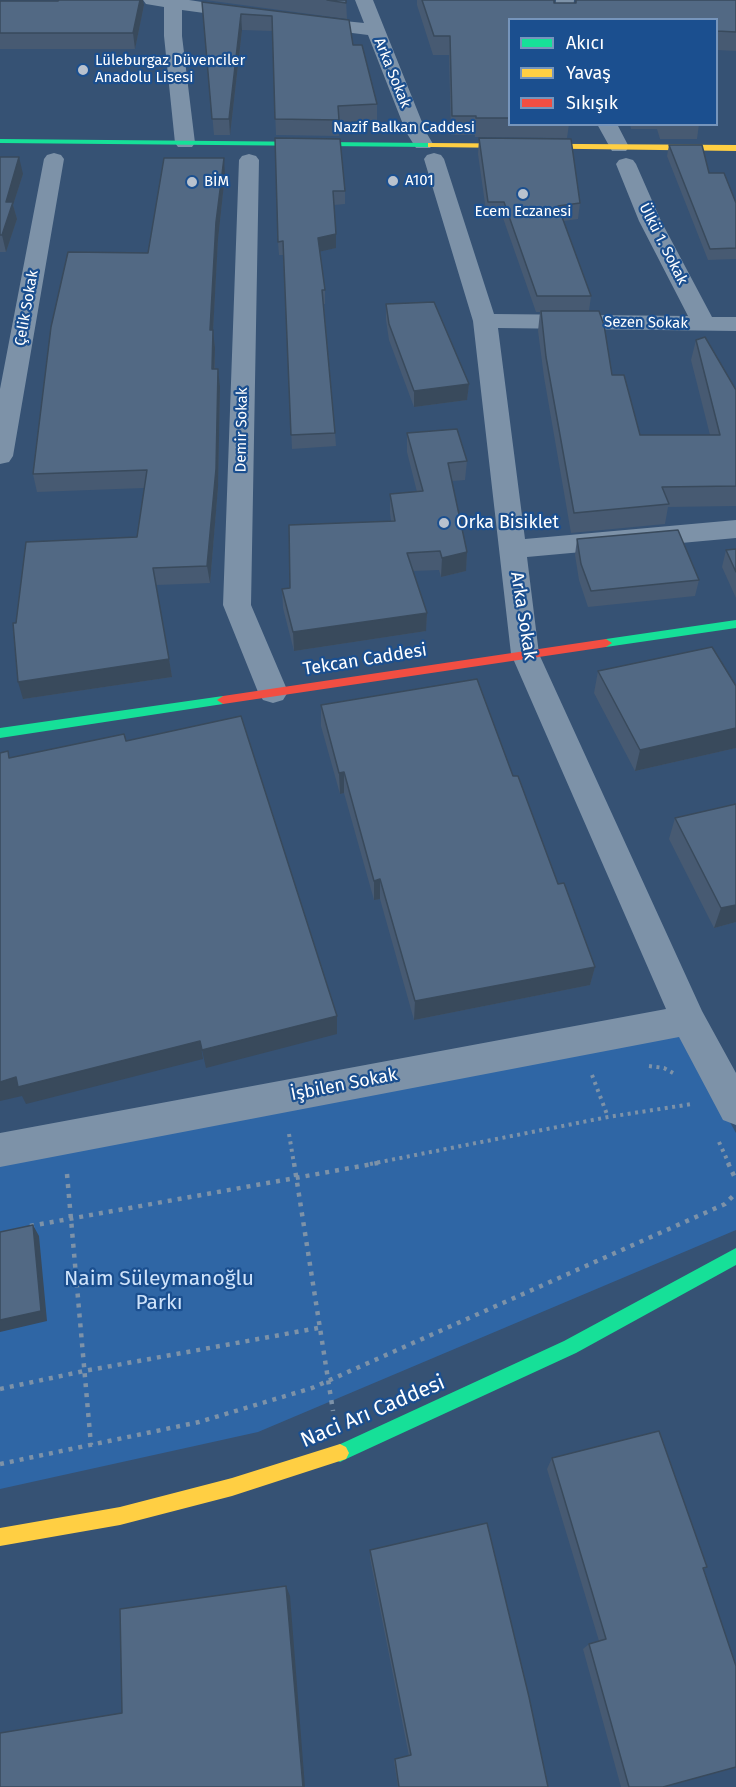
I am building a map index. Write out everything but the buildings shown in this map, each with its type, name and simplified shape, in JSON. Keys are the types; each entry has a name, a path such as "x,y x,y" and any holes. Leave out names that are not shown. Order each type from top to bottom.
{"street":[{"path":"152,0 173,5 268,17"},
{"name":"Arka Sokak","path":"364,0 416,132 434,156 485,321 525,654 688,1020 733,1102"},
{"path":"562,18 565,0"},
{"path":"173,5 173,36 185,143"},
{"path":"292,20 375,30"},
{"name":"Ülkü 1. Sokak","path":"608,126 650,221 704,324"},
{"name":"Nazif Balkan Caddesi","path":"0,141 185,143 434,156 624,160 736,148"},
{"name":"Çelik Sokak","path":"0,456 55,159"},
{"name":"Demir Sokak","path":"249,160 237,605 273,692"},
{"name":"Sezen Sokak","path":"485,321 736,324"},
{"path":"512,549 736,529"},
{"name":"Tekcan Caddesi","path":"0,733 736,624"},
{"name":"İşbilen Sokak","path":"0,1150 688,1020"},
{"name":"Naci Arı Caddesi","path":"0,1537 143,1510 232,1487 340,1453 570,1347 736,1256"}],"path":[{"path":"644,1066 664,1068 684,1078"},
{"path":"580,1075 602,1071"},
{"path":"591,1073 608,1117"},
{"path":"284,1096 318,1328 340,1453"},
{"path":"20,1228 296,1179 608,1117 733,1102"},
{"path":"714,1132 736,1180"},
{"path":"56,1173 67,1171 91,1445"},
{"path":"0,1464 199,1422 328,1382 725,1204 736,1193"},
{"path":"0,1389 84,1371 318,1328"}],"green space":[{"name":"Naim Süleymanoğlu Parkı","path":"679,1032 736,1133 736,1230 258,1432 0,1489 0,1160"}],"traffic: fast":[{"path":"0,141 431,145"},
{"path":"606,643 736,624"},
{"path":"0,733 223,700"},
{"path":"340,1453 570,1347 736,1256"}],"traffic: slow":[{"path":"431,145 736,148"},
{"path":"0,1537 120,1516 232,1487 340,1453"}],"traffic: jam":[{"path":"223,700 606,643"}],"place":[{"name":"Lüleburgaz Düvenciler Anadolu Lisesi","path":"83,70"},
{"name":"A101","path":"393,181"},
{"name":"BİM","path":"192,182"},
{"name":"Ecem Eczanesi","path":"523,194"},
{"name":"Orka Bisiklet","path":"444,523"}]}
